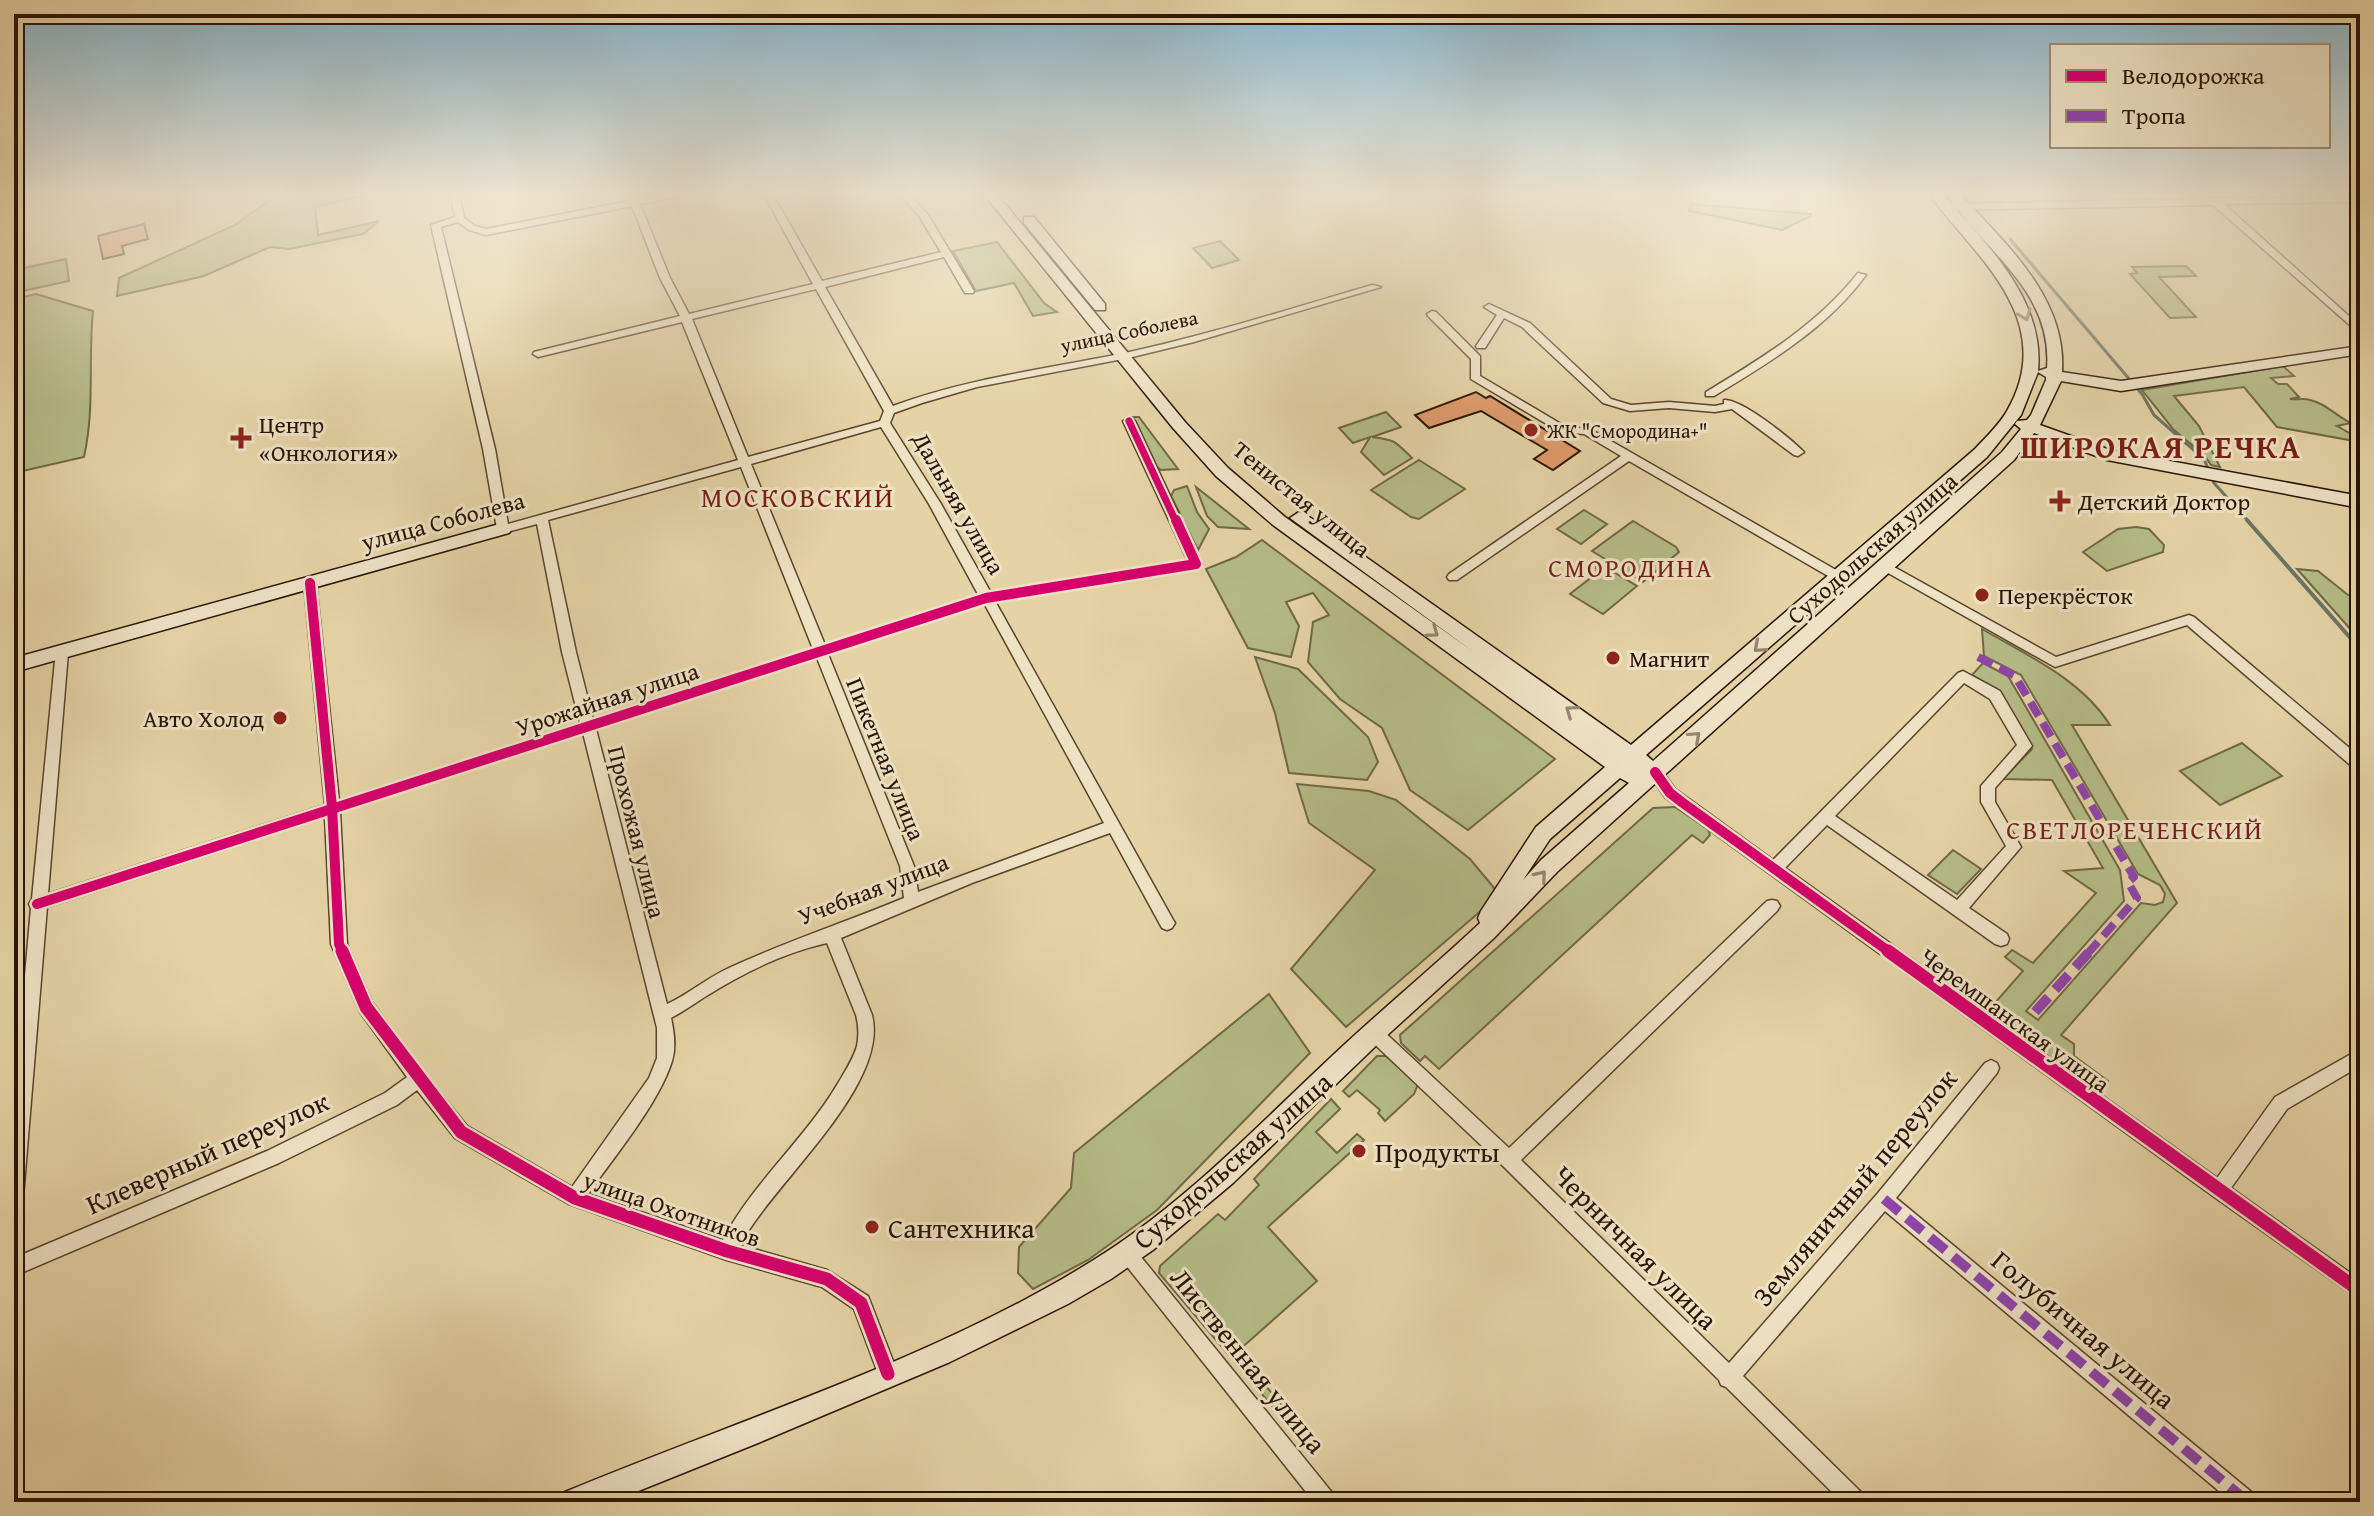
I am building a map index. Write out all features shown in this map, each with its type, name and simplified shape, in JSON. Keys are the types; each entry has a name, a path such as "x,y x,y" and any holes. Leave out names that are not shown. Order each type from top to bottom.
{"main road":[{"name":"Тенистая улица","path":"1050,264 1129,355 1236,466 1292,513 1649,778"},
{"name":"Тенистая улица","path":"1060,264 1129,355"},
{"path":"1996,264 2018,297 2031,332 2033,368 2055,375 2121,386 2360,350"},
{"path":"2017,264 2044,304 2055,338 2055,375"},
{"name":"Суходольская улица","path":"1465,950 1503,899 1533,844 1981,453 2011,419 2028,388 2033,368"},
{"name":"Суходольская улица","path":"575,1502 888,1374 1061,1294 1127,1253 1215,1182 1513,908 1549,866 2008,456 2032,427 2052,391 2055,375"},
{"path":"2011,419 2107,455 2360,502"},
{"name":"улица Соболева","path":"14,665 503,529"}],"street":[{"path":"445,264 489,449 503,529"},
{"name":"Пикетная улица","path":"659,264 685,316 818,652 907,866 912,900"},
{"name":"Дальняя улица","path":"806,264 986,598 1167,923"},
{"path":"538,354 906,264"},
{"path":"952,264 969,291"},
{"path":"2285,264 2360,331"},
{"path":"1798,452 1735,405 1710,394 1817,322 1849,292 1861,275"},
{"name":"улица Соболева","path":"503,529 744,463 887,417 910,402 1223,334 1376,287"},
{"path":"1489,307 1526,325 1607,401 1630,408 1669,405 1715,409 1735,405"},
{"path":"1432,314 1476,358 1475,377 1564,430 1586,431 1839,577"},
{"path":"1481,346 1502,314"},
{"name":"Урожайная улица","path":"37,904 986,598 1196,564 1129,421"},
{"path":"1453,577 1629,456"},
{"name":"Прохожая улица","path":"542,519 569,652 665,1028 665,1058 655,1083 575,1198"},
{"path":"1885,566 2055,662 2189,620 2360,765"},
{"name":"улица Охотников","path":"310,583 332,807 339,944 366,1007 418,1079 461,1132 575,1198 727,1251 827,1279 861,1303 888,1374"},
{"path":"14,1198 61,653"},
{"path":"1774,869 1963,676 1995,695 2025,746 1988,786 1988,802 2014,847 1959,909"},
{"name":"Черемшанская улица","path":"1649,778 2360,1291"},
{"path":"1825,816 2001,939"},
{"name":"Учебная улица","path":"660,1015 686,1003 733,973 806,941 832,935 912,900 1112,826"},
{"path":"1509,1160 1772,906"},
{"path":"727,1251 740,1226 851,1082 867,1045 867,1027 832,935"},
{"name":"Черничная улица","path":"1374,1033 1509,1160 1857,1502"},
{"path":"2219,1190 2281,1103 2360,1057"},
{"name":"Земляничный переулок","path":"1728,1378 1884,1199 1991,1068"},
{"name":"Клеверный переулок","path":"14,1267 273,1157 391,1099 418,1079"},
{"name":"Голубичная улица","path":"1884,1199 2248,1502"},
{"name":"Лиственная улица","path":"1127,1253 1327,1502"}],"green space":[{"path":"44,264 67,264 69,281 14,293 14,270"},
{"path":"150,264 232,264 204,276 117,296 119,278"},
{"path":"960,264 1014,264 1044,303 1057,312 1033,316 1014,283 976,291"},
{"path":"2186,266 2196,276 2159,277 2196,317 2170,318 2130,274 2137,273 2132,267"},
{"path":"36,294 93,311 87,439 84,457 14,473 14,299"},
{"path":"2283,366 2294,376 2271,378 2278,384 2287,384 2299,397 2290,399 2308,399 2326,407 2351,423 2337,426 2360,439 2360,442 2277,427 2244,387 2174,396 2199,426 2220,467 2211,465 2205,456 2174,430 2142,390"},
{"path":"1386,412 1401,427 1372,437 1394,442 1412,458 1384,475 1361,452 1370,437 1353,443 1339,428"},
{"path":"1133,417 1139,417 1178,469 1161,470 1157,467"},
{"path":"1419,460 1465,489 1419,519 1411,517 1371,490"},
{"path":"1187,486 1197,512 1209,529 1198,550 1171,496 1174,490"},
{"path":"1196,487 1249,529 1218,527 1207,516"},
{"path":"1584,510 1607,524 1581,544 1557,529"},
{"path":"1633,521 1676,547 1679,552 1643,582 1592,551"},
{"path":"2118,529 2149,529 2164,545 2163,552 2107,571 2083,552"},
{"path":"1262,540 1555,759 1468,830 1410,790 1382,728 1340,699 1308,662 1313,622 1329,615 1313,593 1286,602 1299,626 1291,657 1248,648 1206,569 1236,557"},
{"path":"1595,561 1637,586 1603,614 1570,594 1597,573"},
{"path":"2297,569 2318,571 2348,595 2360,593 2360,640"},
{"path":"1982,629 2069,682 2084,694 2110,725 2072,725 2177,903 2061,1035 2074,1044 2074,1056 2108,1081 2098,1095 1986,1013 2023,971 2005,957 2012,950 2033,963 2096,893 2064,871 2103,868 2052,780 2003,779 2032,749 1997,689 1972,675 1983,663 2008,676 2120,870 2124,901 2026,1011 2038,1020 2141,903 2155,905 2163,902 2165,894 2160,885 2138,874 2021,675 1984,656"},
{"path":"1255,657 1298,669 1368,737 1378,762 1367,780 1289,773 1275,713"},
{"path":"2242,743 2282,776 2220,805 2180,771"},
{"path":"1297,784 1369,791 1396,800 1470,859 1495,889 1490,903 1346,1027 1291,969 1375,870 1309,823"},
{"path":"1675,807 1708,829 1710,835 1703,843 1692,835 1439,1069 1425,1056 1420,1061 1401,1043 1400,1035 1653,808"},
{"path":"1953,850 1981,869 1957,894 1928,875"},
{"path":"1269,994 1310,1053 1157,1210 1088,1260 1033,1289 1018,1273 1019,1247 1071,1188 1074,1153"},
{"path":"1377,1056 1386,1056 1418,1084 1414,1094 1385,1121 1378,1113 1380,1110 1357,1090 1349,1097 1343,1091"},
{"path":"1331,1099 1340,1109 1316,1132 1337,1153 1357,1134 1364,1140 1268,1227 1317,1281 1238,1351 1286,1411 1272,1406 1159,1273 1160,1266 1218,1214 1225,1220 1259,1185 1254,1179"}],"building":[{"name":"ЖК \"Смородина+\"","path":"1476,392 1486,398 1490,396 1580,451 1553,470 1534,459 1547,450 1481,411 1429,428 1415,415"}],"waterway":[{"path":"2031,264 2142,394 2154,415 2204,459 2214,483 2249,522"},
{"path":"2247,520 2360,649"}],"marked path":[{"path":"1978,657 2015,676 2134,877 2128,882 2137,898 2035,1012"},
{"path":"1884,1199 2248,1502"}],"cycle path":[{"path":"37,904 986,598 1196,564 1129,421"},
{"path":"310,583 332,807 339,944 366,1007 418,1079 461,1132 575,1198 727,1251 827,1279 861,1303 888,1374"},
{"path":"1655,772 1670,793 1683,803 2360,1291"}],"place":[{"name":"ЖК \"Смородина+\"","path":"1531,430"},
{"name":"Центр «Онкология»","path":"241,438"},
{"name":"Детский Доктор","path":"2060,501"},
{"name":"Перекрёсток","path":"1982,595"},
{"name":"Магнит","path":"1613,658"},
{"name":"Авто Холод","path":"280,718"},
{"name":"Продукты","path":"1359,1151"},
{"name":"Сантехника","path":"872,1227"}],"district":[{"name":"ШИРОКАЯ РЕЧКА","path":"2161,446"},
{"name":"МОСКОВСКИЙ","path":"798,496"},
{"name":"СМОРОДИНА","path":"1631,567"},
{"name":"СВЕТЛОРЕЧЕНСКИЙ","path":"2135,829"}]}
